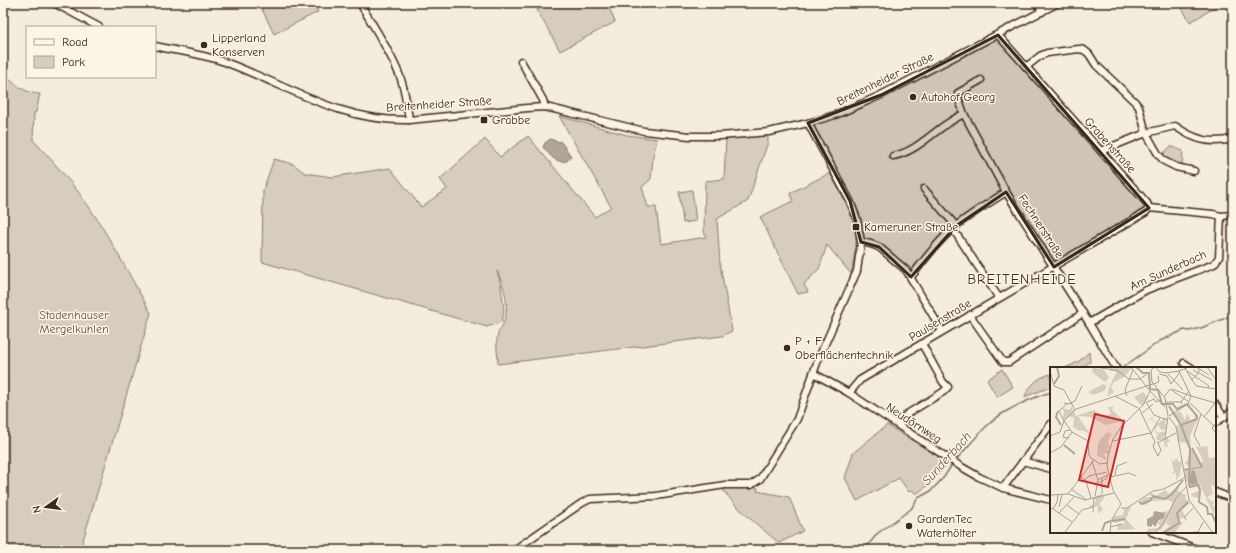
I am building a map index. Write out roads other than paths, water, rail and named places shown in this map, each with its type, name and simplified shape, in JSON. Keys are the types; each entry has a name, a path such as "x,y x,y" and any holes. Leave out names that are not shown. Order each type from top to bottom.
{"street":[{"path":"54,3 97,26"},
{"path":"360,3 399,74 403,86 409,120"},
{"path":"1037,3 1042,12"},
{"name":"Breitenheider Straße","path":"156,46 228,63 309,98 359,116 386,120 409,120 528,108 545,108 644,131 690,136 745,135 769,132 835,115 881,95 1058,3"},
{"name":"Grabenstraße","path":"998,35 1150,208"},
{"path":"1026,67 1040,56 1047,53 1079,49 1084,50 1089,54 1096,65 1136,102 1139,107 1146,133 1158,154 1164,161 1176,167 1188,168 1194,171"},
{"path":"521,61 543,100 545,108"},
{"name":"Fechnerstraße","path":"981,80 958,93 964,114 1006,192 1115,367"},
{"path":"893,156 901,154 921,144 946,124 964,114"},
{"path":"514,550 590,499 649,497 725,485 751,485 760,480 797,419 818,360 857,271 861,242 858,219 850,201 808,123"},
{"path":"1101,151 1146,133 1175,126 1195,138 1206,141 1216,142 1233,139"},
{"path":"924,189 954,227 999,298"},
{"path":"910,277 932,250 954,227 1006,192"},
{"path":"1150,208 1221,216 1233,215"},
{"name":"Paulsenstraße","path":"848,393 860,380 1054,267 1146,212 1150,208"},
{"name":"Am Sunderbach","path":"1089,323 1146,290 1214,264 1219,257 1221,216"},
{"path":"861,242 879,247 906,270 942,331"},
{"path":"970,315 1003,362 1006,363 1083,313"},
{"path":"898,425 907,414 943,392 948,387 922,344"},
{"path":"1184,363 1190,367"},
{"name":"Neudörnweg","path":"814,372 979,477 1003,488 1050,500"},
{"path":"1216,406 1223,416"},
{"path":"1216,422 1233,410"},
{"path":"1003,488 1050,425"},
{"path":"1023,461 1050,469"},
{"path":"1216,492 1233,499"},
{"path":"1157,533 1168,535 1199,550"}],"waterway":[{"name":"Sunderbach","path":"1123,367 1160,341 1184,330 1189,331 1201,328 1233,315"},
{"name":"Sunderbach","path":"955,461 991,422 1021,403 1050,392"},
{"name":"Sunderbach","path":"864,550 878,533 911,509 918,498 931,491 944,477 953,463"}],"place":[{"name":"Lipperland Konserven","path":"204,45"},
{"name":"Autohof Georg","path":"913,97"},
{"name":"Grabbe","path":"484,120"},
{"name":"Kameruner Straße","path":"856,227"},
{"name":"P + F Oberflächentechnik","path":"787,348"},
{"name":"GardenTec Waterhölter","path":"909,526"}],"district":[{"name":"BREITENHEIDE","path":"1022,279"}],"park label":[{"name":"Stadenhauser Mergelkuhlen","path":"74,322"}]}
